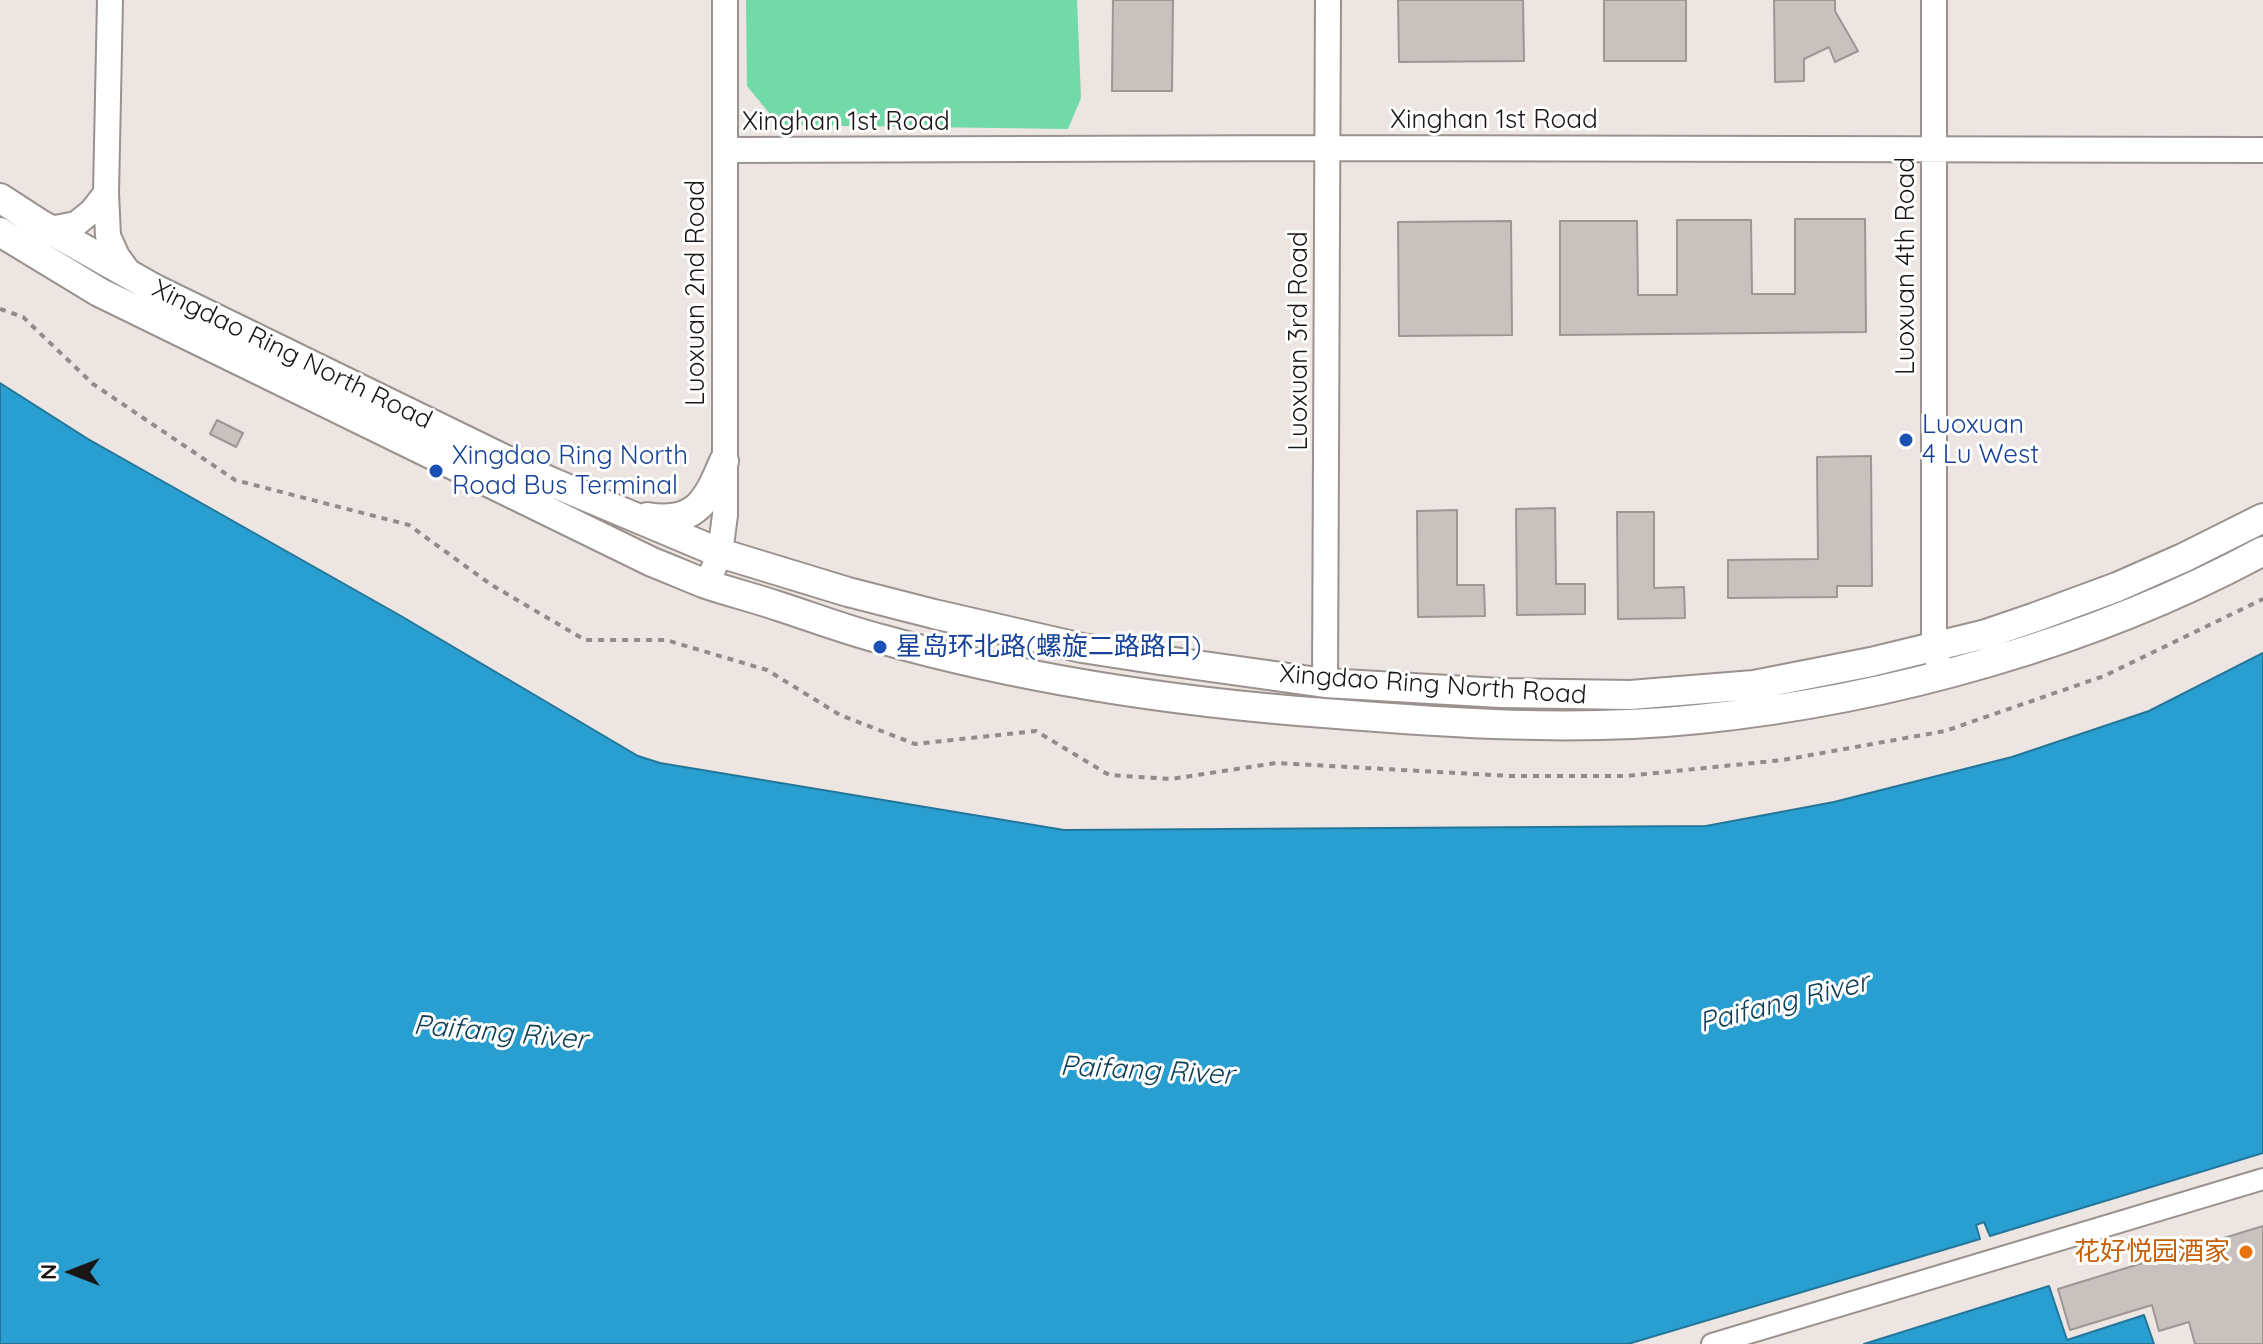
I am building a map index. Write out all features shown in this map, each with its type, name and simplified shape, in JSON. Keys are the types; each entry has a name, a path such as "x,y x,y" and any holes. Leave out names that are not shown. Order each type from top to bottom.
{"main road":[{"name":"Xingdao Ring North Road","path":"0,198 153,288 536,475 720,553 848,592 1012,633 1082,648 1325,683 1501,693 1630,695 1754,685 1986,634 2117,587 2263,518"},
{"name":"Xingdao Ring North Road","path":"0,232 99,292 638,555 707,584 879,639 1012,670 1155,697 1238,707 1501,725 1625,724 1759,712 1875,691 2060,638 2181,591 2263,551"},
{"path":"622,512 666,520 680,518 710,494 724,461"}],"street":[{"path":"110,0 108,236 117,256 132,276"},
{"name":"Luoxuan 2nd Road","path":"707,584 720,553 725,515 725,0"},
{"name":"Luoxuan 3rd Road","path":"1325,683 1328,0"},
{"name":"Luoxuan 4th Road","path":"1934,0 1934,646 1941,674"},
{"name":"Xinghan 1st Road","path":"725,150 2263,150"},
{"path":"50,229 76,224 92,211 106,193"},
{"path":"1712,1344 2263,1179"}],"green space":[{"path":"746,0 1077,0 1081,98 1068,129 779,125 747,86"}],"water":[{"name":"Paifang River","path":"0,383 88,439 401,616 638,756 660,763 1064,830 1706,826 1834,802 2012,757 2149,711 2263,653 2263,1153 1990,1236 1984,1222 1976,1225 1980,1239 1628,1344 0,1344"},
{"path":"2049,1286 2067,1340 2144,1315 2154,1344 1864,1344"}],"building":[{"path":"1113,0 1173,0 1172,91 1112,91"},
{"path":"1398,0 1523,0 1524,61 1399,62"},
{"path":"1604,0 1686,0 1686,61 1604,61"},
{"path":"1774,0 1835,0 1835,11 1858,51 1835,62 1829,47 1804,59 1804,81 1775,82"},
{"path":"1795,219 1865,219 1866,332 1560,335 1560,221 1637,221 1638,295 1677,295 1677,220 1751,220 1752,294 1795,294"},
{"path":"1511,221 1512,335 1399,336 1398,222"},
{"path":"217,420 243,433 236,447 210,434"},
{"path":"1871,456 1872,586 1837,586 1837,597 1728,598 1728,560 1818,559 1817,457"},
{"path":"1555,508 1556,584 1585,584 1585,614 1517,615 1516,509"},
{"path":"1457,510 1457,585 1484,585 1485,616 1418,617 1417,511"},
{"path":"1617,512 1654,512 1654,588 1684,587 1685,618 1618,619"},
{"path":"2263,1226 2263,1344 2195,1344 2189,1322 2159,1331 2152,1305 2070,1330 2058,1289"}],"place":[{"name":"Luoxuan 4 Lu West","path":"1906,440"},
{"name":"Xingdao Ring North Road Bus Terminal","path":"436,471"},
{"name":"星岛环北路(螺旋二路路口)","path":"880,647"},
{"name":"花好悦园酒家","path":"2246,1252"}]}
